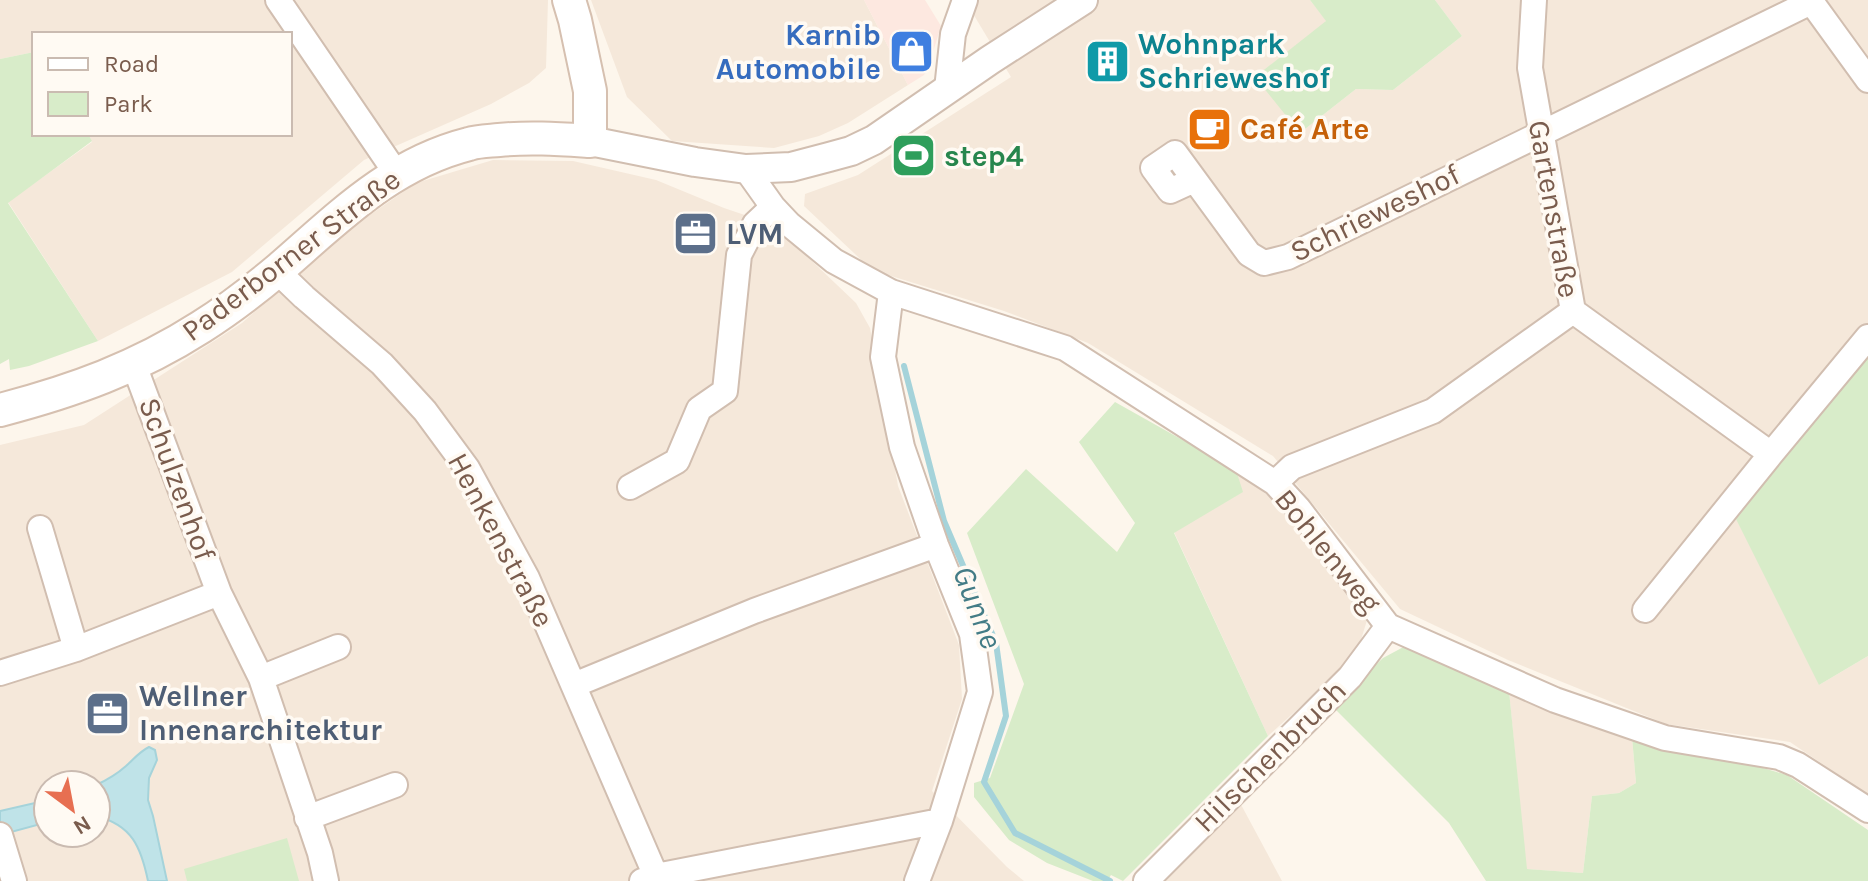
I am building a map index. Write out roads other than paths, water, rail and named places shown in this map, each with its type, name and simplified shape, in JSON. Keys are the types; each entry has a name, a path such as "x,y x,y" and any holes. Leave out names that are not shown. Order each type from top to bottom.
{"main road":[{"path":"569,0 590,91 590,141"},
{"name":"Paderborner Straße","path":"0,410 78,388 134,365 199,329 277,271 365,194 396,173 427,158 471,143 533,137 590,141"}],"street":[{"path":"278,0 396,173"},
{"path":"947,89 953,34 965,0"},
{"path":"590,141 746,169 791,167 851,151 874,140 1083,0"},
{"name":"Gartenstraße","path":"1275,483 1292,467 1433,411 1573,311 1530,68 1534,0"},
{"path":"1540,133 1810,1 1868,80"},
{"name":"Schrieweshof","path":"1194,180 1249,254 1264,263 1288,257 1540,133"},
{"name":"Bohlenweg","path":"746,169 789,224 834,261 891,292 1065,348 1275,483 1298,508 1388,626 1555,700 1665,738 1779,757 1798,765 1868,810"},
{"path":"630,487 677,461 699,409 725,391 739,255 755,224 773,207"},
{"name":"Henkenstraße","path":"277,271 382,364 425,411 467,468 527,578 652,879 940,821"},
{"path":"891,292 883,357 902,447 936,545 972,634 980,692 940,821 917,881"},
{"path":"1573,311 1771,454"},
{"path":"1645,610 1868,337"},
{"name":"Schulzenhof","path":"134,365 219,593 261,678 320,853 326,881"},
{"path":"40,528 76,649"},
{"path":"574,685 754,611 936,545"},
{"name":"Schulzenhof","path":"0,673 76,649 219,593"},
{"name":"Hilschenbruch","path":"1146,881 1350,677 1388,626"},
{"path":"261,678 338,647"},
{"path":"307,818 395,785"},
{"path":"1,837 14,881"}],"water":[{"path":"149,747 155,750 157,760 149,778 148,800 167,881 148,881 133,839 112,822 112,776"},
{"path":"32,804 32,826 0,835 0,811"}],"waterway":[{"name":"Gunne","path":"904,366 944,521 996,643 1006,716 984,782 1015,833 1110,881"}],"place":[{"name":"Karnib Automobile","path":"912,52"},
{"name":"Wohnpark Schrieweshof","path":"1107,61"},
{"name":"Café Arte","path":"1209,129"},
{"name":"step4","path":"913,156"},
{"name":"LVM","path":"695,234"},
{"name":"Wellner Innenarchitektur","path":"108,713"}]}
